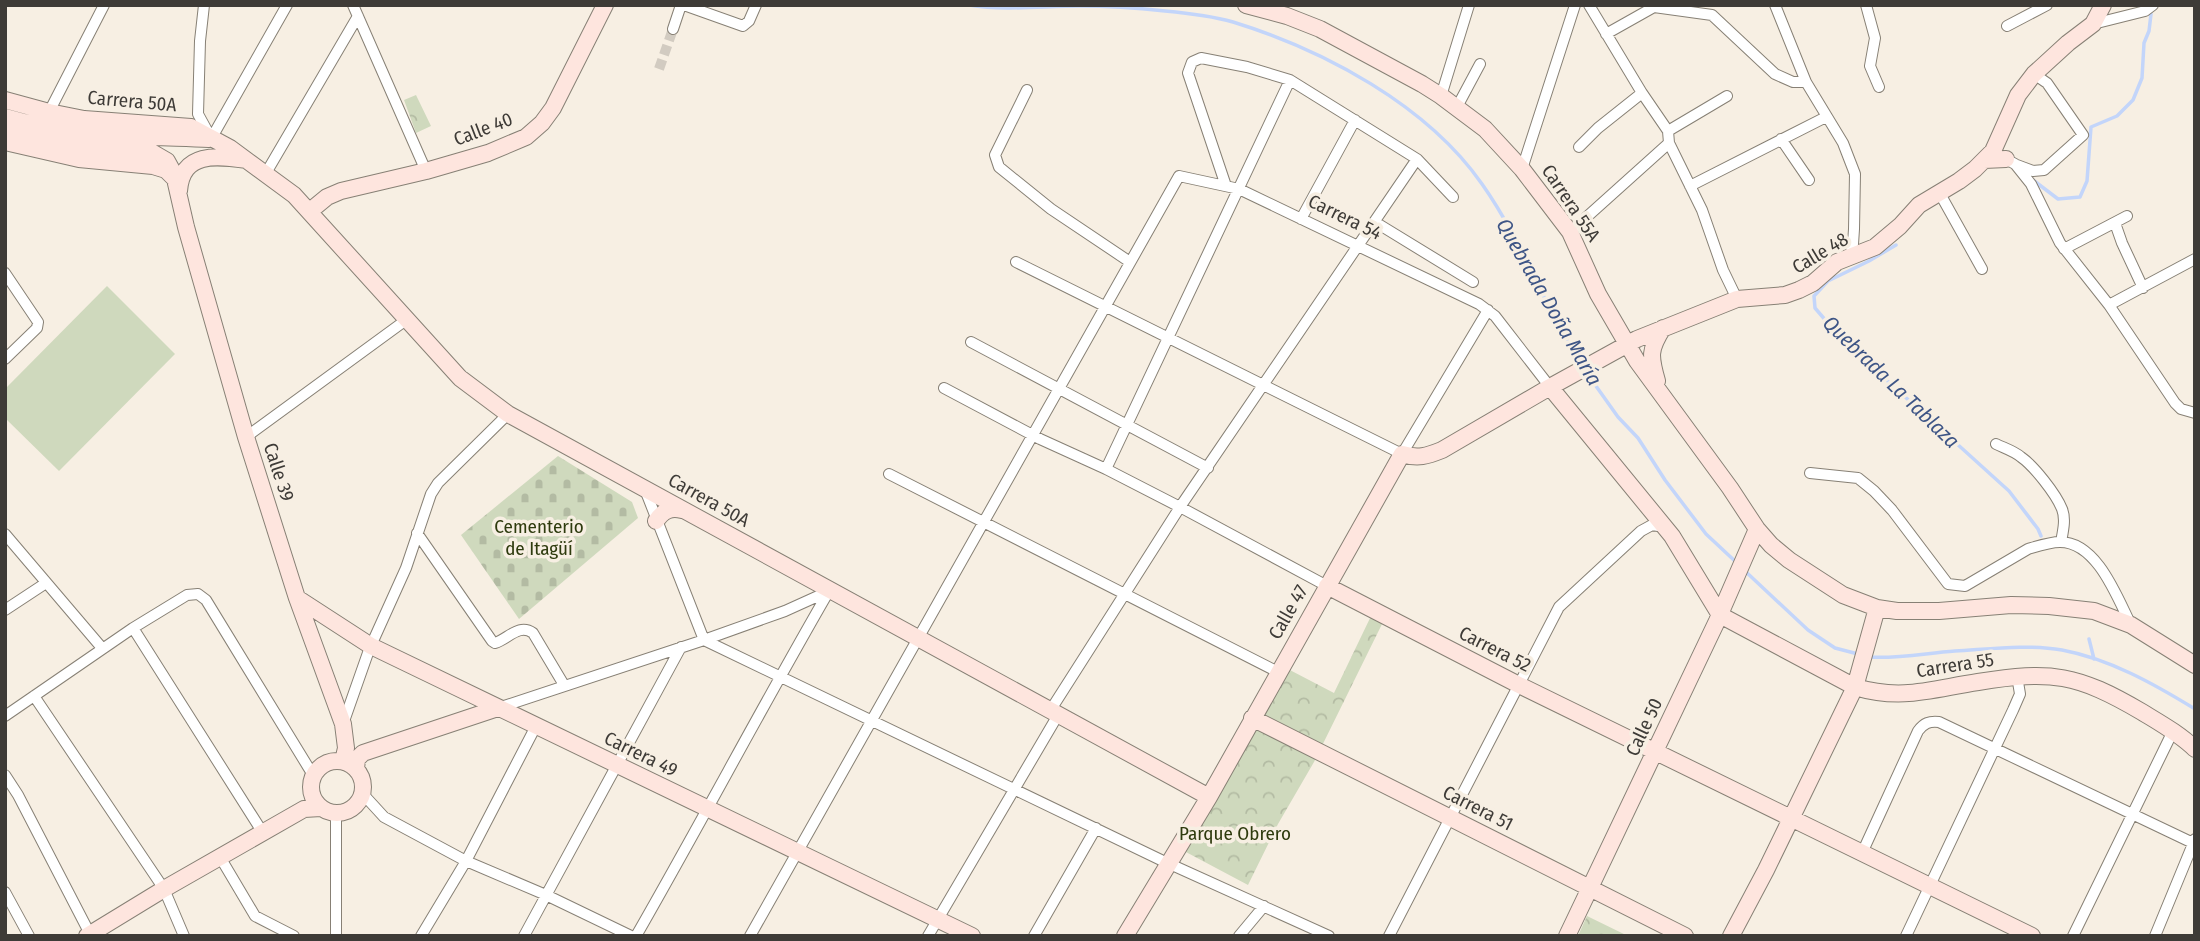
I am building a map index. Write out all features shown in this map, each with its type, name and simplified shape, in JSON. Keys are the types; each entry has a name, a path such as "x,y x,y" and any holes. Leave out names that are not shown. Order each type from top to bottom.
{"street":[{"path":"49,112 104,5"},
{"path":"204,5 198,114 211,139"},
{"path":"211,139 287,5"},
{"name":"Calle 40","path":"310,211 327,197 341,191 488,153 526,137 542,123 553,108 605,5"},
{"path":"673,29 682,5 743,26 749,21 756,5"},
{"name":"Carrera 55A","path":"1245,5 1287,16 1320,29 1441,96 1485,129 1522,169 1570,232 1598,294 1626,344 1730,488 1755,532 1812,575 1876,615 1897,611 2011,606 2049,606 2094,611 2131,625 2195,665"},
{"path":"1441,96 1469,5"},
{"path":"1522,169 1574,5"},
{"path":"1589,5 1669,137 1702,210 1723,270 1737,299"},
{"path":"1775,5 1806,82 1843,143 1855,174 1854,229 1850,256"},
{"path":"2007,26 2047,5"},
{"path":"2093,24 2103,5"},
{"path":"1869,6 1875,38 1870,66 1879,87"},
{"path":"1606,34 1654,7 1712,15 1775,74 1793,82 1806,82"},
{"name":"Calle 48","path":"1402,454 1426,457 1442,450 1626,344 1737,299 1784,295 1799,290 1850,256 1875,247 1919,205 2000,159 2018,96 2034,74 2068,43 2093,24 2149,8"},
{"path":"356,11 426,171"},
{"path":"266,173 356,11"},
{"path":"1226,186 1188,73 1192,62 1201,58 1247,67 1290,80 1417,159 1453,197"},
{"path":"1457,107 1480,64"},
{"path":"2000,159 2033,171 2044,170 2083,135 2047,83 2034,74"},
{"path":"1106,469 1290,80"},
{"path":"751,936 1130,262 1051,209 999,167 995,155 1027,90"},
{"path":"1579,147 1642,93"},
{"path":"1570,232 1669,137 1727,96"},
{"name":"Carrera 50A","path":"5,100 84,119 191,127 249,160 310,211 460,378 508,414 1209,797"},
{"path":"5,117 33,126 118,142 158,154 167,161 177,186"},
{"path":"1690,186 1826,117"},
{"path":"1301,219 1355,120"},
{"path":"5,129 78,145 211,139"},
{"path":"1781,139 1809,180"},
{"path":"5,142 79,159 153,166 166,170 177,186"},
{"path":"177,186 191,164 201,159 218,156 249,160"},
{"path":"928,936 1015,789 1054,713 1125,594 1180,507 1417,159"},
{"path":"2000,159 2031,184 2064,249 2109,305 2175,403 2181,409 2195,413"},
{"name":"Carrera 54","path":"1130,262 1178,176 1239,189 1488,310"},
{"name":"Calle 39","path":"177,186 187,232 246,437 297,598 343,724 349,765"},
{"path":"1939,192 1982,269"},
{"path":"2064,249 2127,216"},
{"path":"1375,222 1473,282"},
{"path":"2115,223 2143,288"},
{"path":"2109,305 2195,259"},
{"path":"1016,262 1402,454"},
{"path":"5,273 9,288 38,322 37,328 5,359"},
{"path":"1488,310 1557,383 1665,527 1721,611"},
{"name":"Calle 47","path":"1125,936 1209,797 1402,454 1488,310"},
{"path":"246,437 406,320"},
{"path":"1661,393 1651,361 1651,350 1663,328"},
{"path":"971,342 1208,468"},
{"name":"Carrera 52","path":"944,388 1180,507 1519,685 2032,936"},
{"path":"343,724 371,646 406,568 425,507 438,483 508,414"},
{"path":"1996,444 2030,464 2048,487 2062,509 2064,525 2061,542"},
{"path":"1810,473 1858,478 1892,510 1948,584 1965,586 2028,549 2061,542 2081,547 2101,567 2131,625"},
{"path":"889,474 1278,672"},
{"path":"644,487 704,640 1170,864 1329,936"},
{"path":"656,521 667,510 682,510"},
{"path":"1389,936 1559,607 1641,531 1652,525 1665,527"},
{"name":"Calle 50","path":"1567,936 1656,751 1755,532"},
{"path":"417,533 492,641 500,642 522,628 527,629 533,633 564,685"},
{"path":"5,534 102,649"},
{"path":"5,610 46,583"},
{"path":"349,765 363,753 704,640 785,611 830,591"},
{"path":"362,793 384,817 466,861 634,936 708,810 779,676 830,591"},
{"path":"5,716 133,628 187,595 198,594 206,600 313,775"},
{"name":"Carrera 49","path":"297,598 371,646 972,936"},
{"path":"785,611 799,615 809,625"},
{"name":"Carrera 55","path":"1721,611 1857,684 1888,695 1904,695 2017,676 2047,675 2090,684 2173,732 2195,750"},
{"path":"1731,936 1857,684 1876,615"},
{"path":"133,628 263,833"},
{"path":"524,936 681,647"},
{"path":"1906,936 2018,700 2020,694 2017,676"},
{"path":"34,696 164,889 184,936"},
{"name":"Carrera 51","path":"1252,718 1685,936"},
{"path":"1862,853 1918,731 1923,724 1930,721 1939,722 2194,841 2155,936"},
{"path":"421,936 466,861 536,726"},
{"path":"2073,936 2173,732"},
{"path":"5,775 94,934 164,889 263,833 318,807 345,813 353,808 362,793 363,785 349,765 332,761 324,764 313,775 311,782 318,807 336,936"},
{"path":"1034,936 1096,828"},
{"path":"220,857 255,916 294,936"},
{"path":"5,891 29,936"},
{"path":"1239,936 1264,906"}],"green space":[{"path":"416,95 431,126 416,133 404,100"},
{"path":"107,286 175,354 59,471 5,418 5,389"},
{"name":"Cementerio de Itagüí","path":"558,456 632,502 638,518 519,619 461,535"},
{"name":"Parque Obrero","path":"1372,614 1384,620 1314,762 1278,824 1248,885 1184,851 1286,668 1334,693"},
{"path":"1587,916 1628,936 1578,936"}],"waterway":[{"name":"Quebrada Doña María","path":"969,5 1011,8 1112,7 1217,18 1303,48 1371,84 1433,129 1482,184 1511,232 1582,366"},
{"name":"Quebrada La Tablaza","path":"2033,180 2058,199 2080,197 2087,181 2091,127 2117,116 2133,100 2142,78 2144,43 2151,14 2148,10"},
{"name":"Quebrada La Tablaza","path":"1896,245 1828,281 1814,296 1815,308 1833,329 1859,344 1882,376 2009,491 2041,536"},
{"name":"Quebrada Doña María","path":"1586,372 1618,417 1638,438 1665,480 1706,534 1737,563"},
{"name":"Quebrada Doña María","path":"1745,571 1808,630 1835,648 1858,654"},
{"name":"Quebrada La Tablaza","path":"2089,639 2094,659"},
{"name":"Quebrada Doña María","path":"1869,657 2035,647 2062,650 2114,666 2195,709"}],"tunnel":[{"path":"659,69 673,29"}]}
